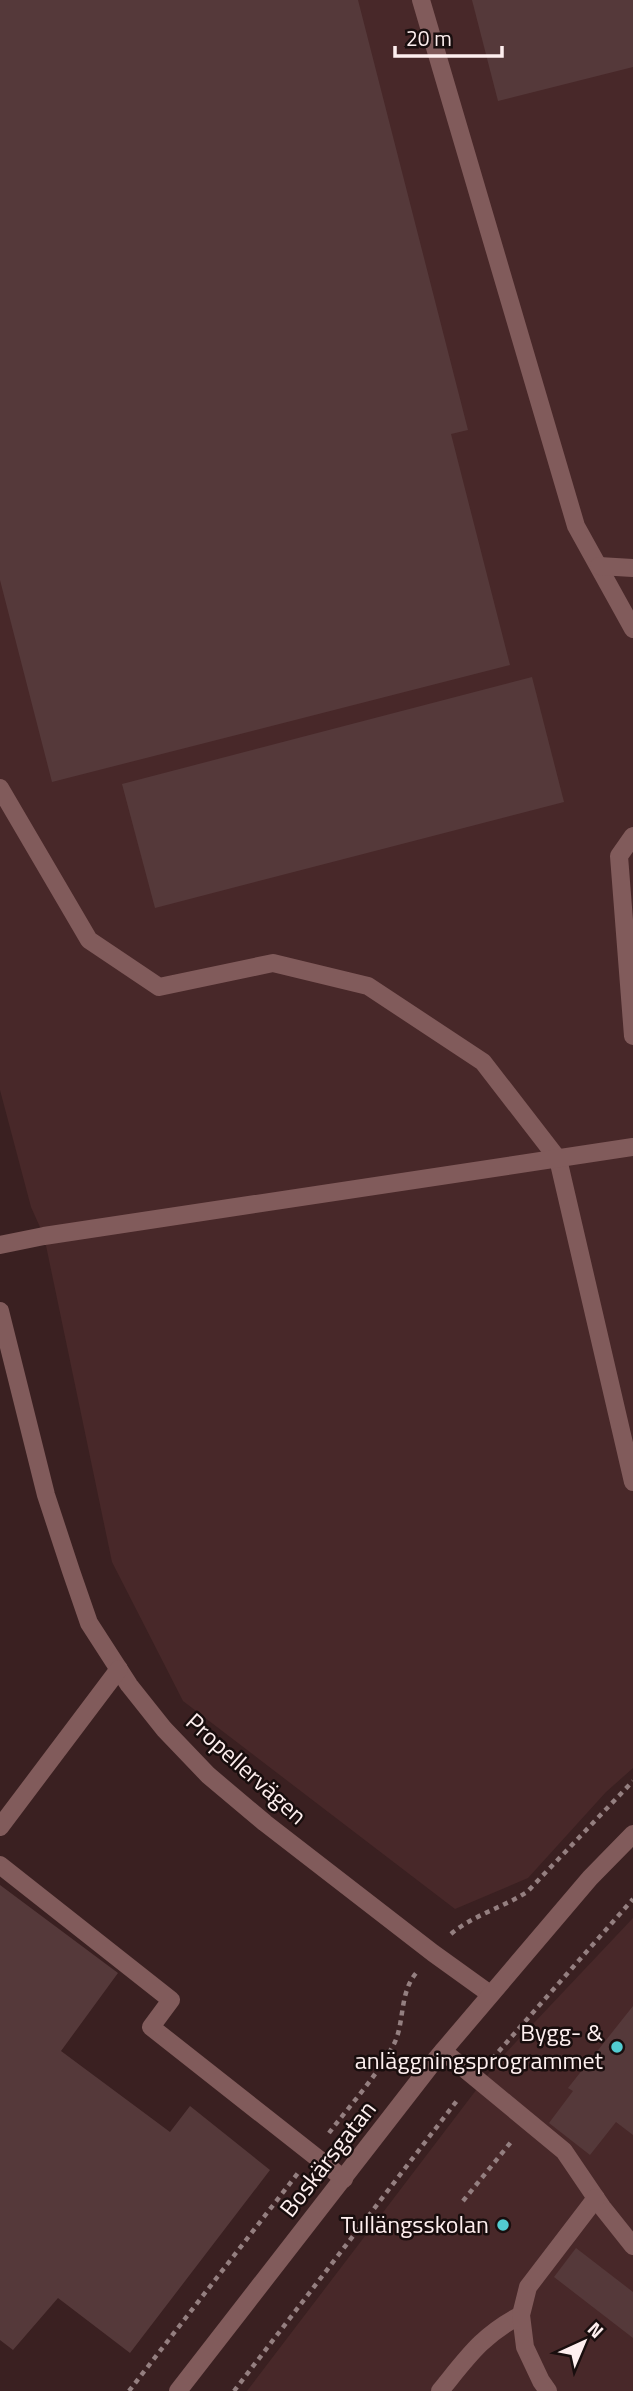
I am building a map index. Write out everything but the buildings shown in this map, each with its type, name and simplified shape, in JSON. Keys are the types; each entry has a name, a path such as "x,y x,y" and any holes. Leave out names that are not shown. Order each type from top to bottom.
{"street":[{"path":"421,0 576,526 633,629"},
{"path":"599,566 633,568"},
{"path":"0,788 89,940 159,987 272,963 368,986 483,1062 558,1159 633,1482"},
{"path":"633,836 619,856 633,1036"},
{"path":"0,1245 44,1236 633,1147"},
{"name":"Propellervägen","path":"0,1311 46,1494 71,1572 89,1623 119,1669 164,1729 208,1775 433,1954 490,1994"},
{"path":"0,1827 119,1669"},
{"name":"Boskärsgatan","path":"178,2391 443,2051 590,1878 633,1834"},
{"path":"0,1866 171,2000 151,2027 344,2179"},
{"path":"443,2051 564,2151 633,2246"},
{"path":"548,2391 525,2347 522,2315 528,2287 596,2198"},
{"path":"440,2391 478,2344 498,2326 522,2315"}],"path":[{"path":"129,2391 385,2061 396,2040 405,1995 412,1977 461,1926 527,1892 633,1781"},
{"path":"234,2391 475,2078 633,1899"},
{"path":"463,2202 528,2122"}],"shaded area":[{"path":"0,0 633,0 633,1768 606,1792 528,1878 455,1909 183,1701 112,1562 44,1236 31,1207 0,1090"},
{"name":"Tullängsskolan","path":"633,1918 633,2391 247,2391 499,2060"}],"place":[{"name":"Bygg- & anläggningsprogrammet","path":"617,2047"},
{"name":"Tullängsskolan","path":"503,2225"}]}
